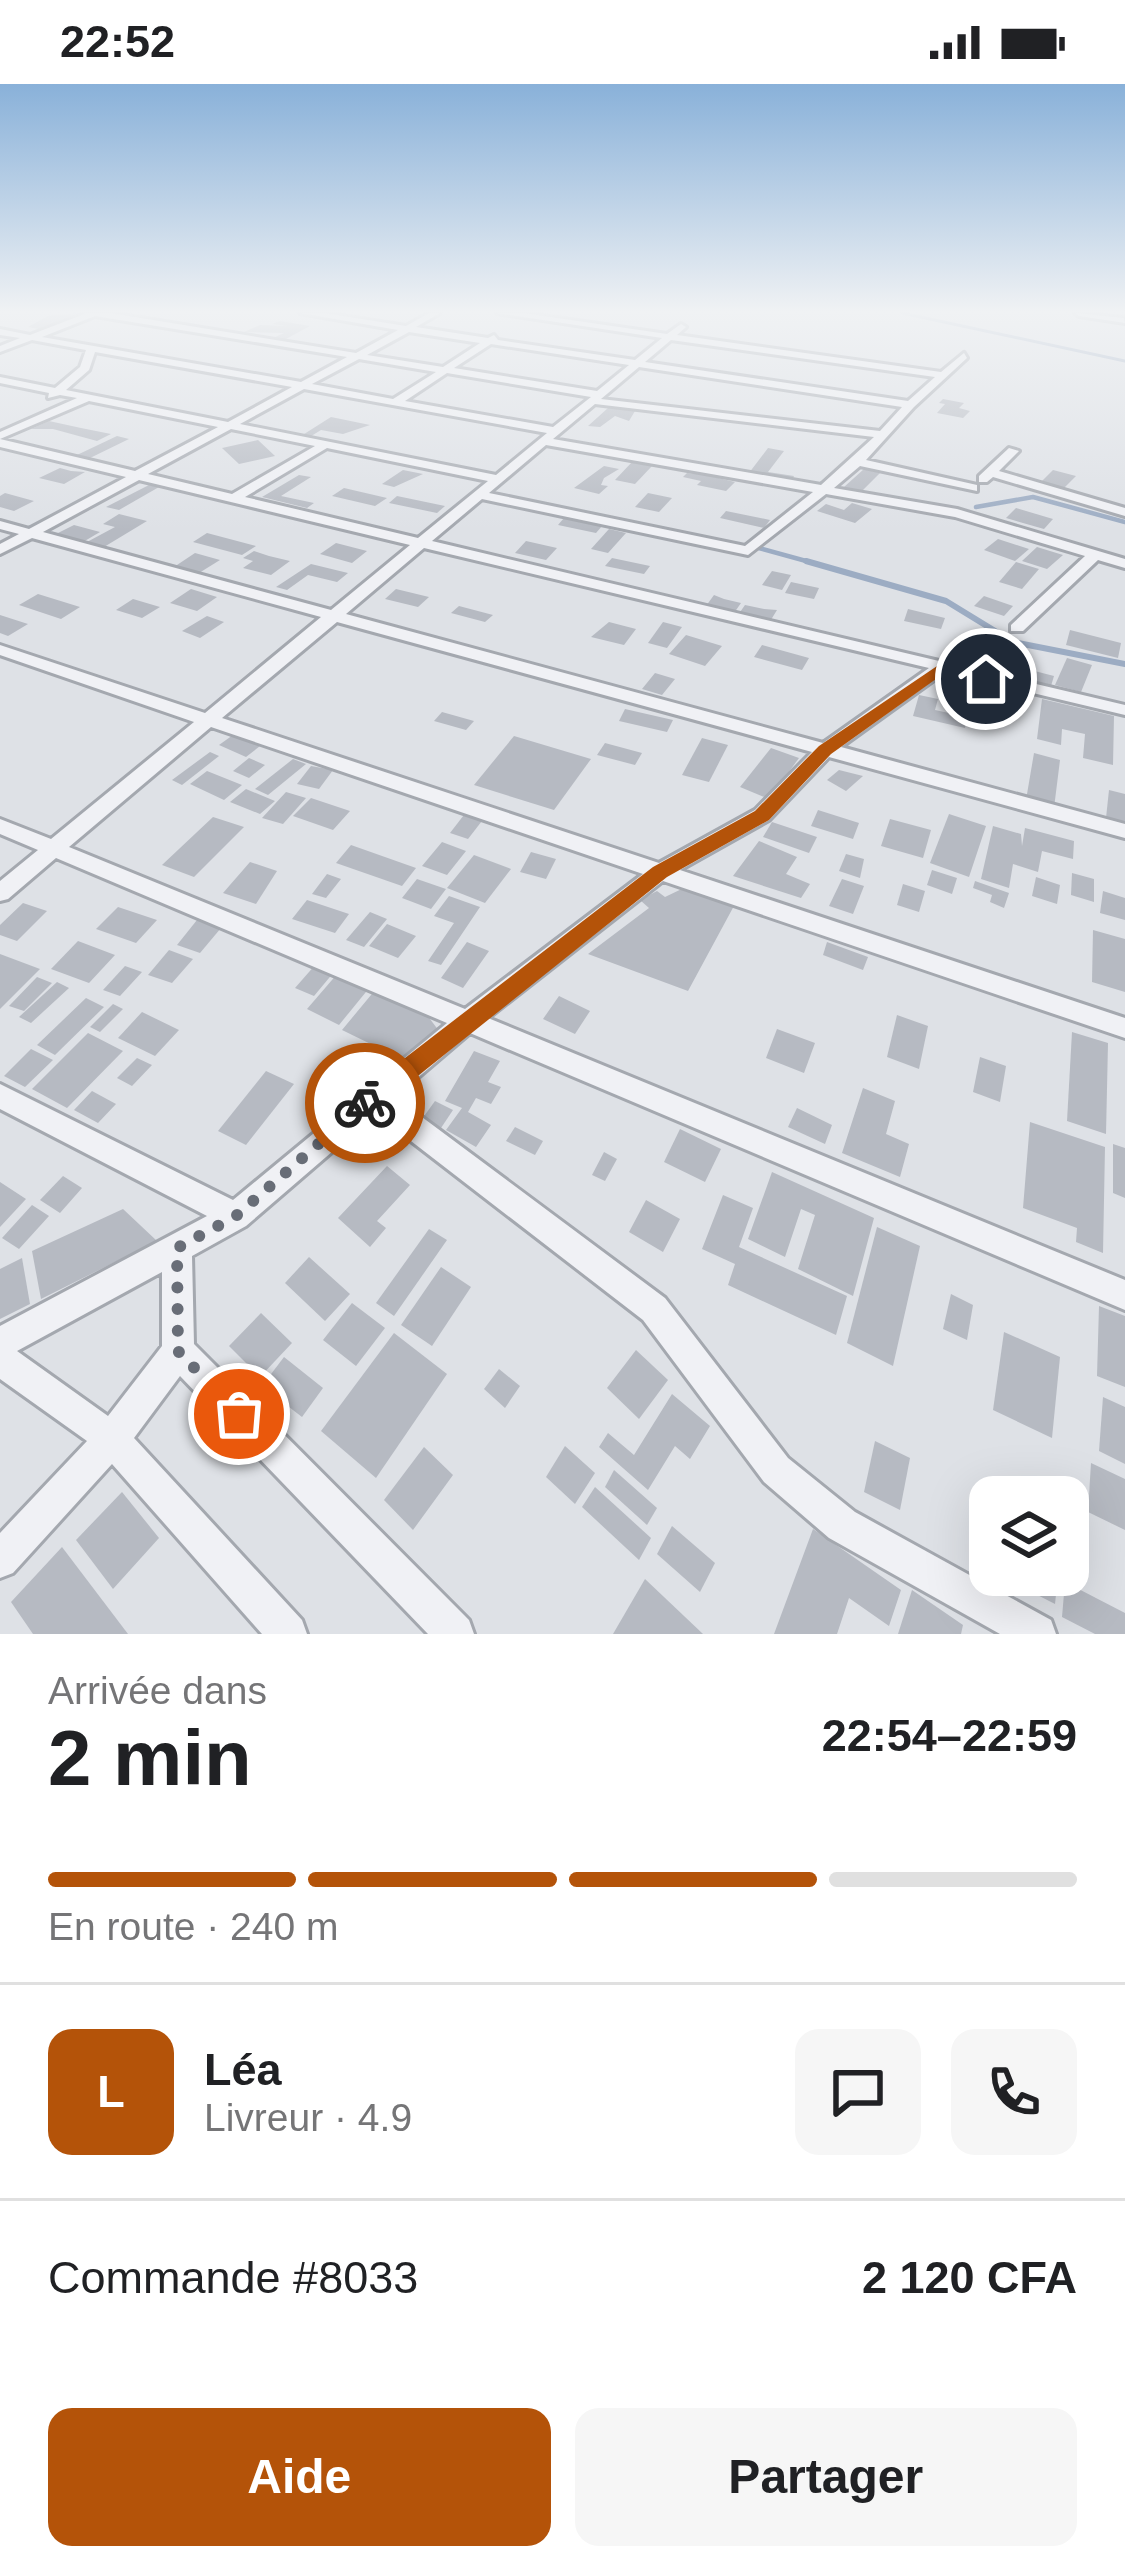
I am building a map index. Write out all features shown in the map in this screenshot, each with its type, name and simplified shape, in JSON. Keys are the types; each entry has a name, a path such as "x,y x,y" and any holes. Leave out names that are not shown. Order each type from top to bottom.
{"street":[{"path":"27,385 499,479"},
{"path":"41,418 63,385"},
{"path":"294,385 949,512 1125,564"},
{"path":"0,550 306,385"},
{"path":"394,403 421,385"},
{"path":"527,385 884,435"},
{"path":"0,893 612,385"},
{"path":"780,385 910,405"},
{"path":"480,495 748,551 857,462 932,385"},
{"path":"0,439 88,398"},
{"path":"0,439 420,546 1125,710"},
{"path":"235,498 325,445"},
{"path":"949,512 1012,451"},
{"path":"857,462 974,488"},
{"path":"991,472 1125,512"},
{"path":"0,525 1125,831"},
{"path":"1017,628 1095,555"},
{"path":"0,650 1125,1028"},
{"path":"0,1343 236,1216 467,1021 660,872 762,815 825,750 940,668"},
{"path":"0,826 1125,1295"},
{"path":"0,1096 236,1216"},
{"path":"373,1096 654,1309 776,1470 842,1525 1036,1634"},
{"path":"0,1560 112,1439 178,1351 177,1248"},
{"path":"178,1351 455,1634"},
{"path":"0,1359 112,1439 288,1634"}],"building":[{"path":"943,399 964,403 959,408 970,411 963,418 937,413 945,404 939,403"},
{"path":"608,408 635,411 629,421 615,416 600,427 588,426"},
{"path":"331,417 370,425 343,434 321,430 308,438 301,436"},
{"path":"49,421 111,434 97,441 53,429 31,429"},
{"path":"117,436 129,439 90,458 77,455"},
{"path":"258,440 275,456 239,464 222,448"},
{"path":"768,448 784,451 768,472 794,476 792,480 749,473"},
{"path":"632,462 652,466 635,484 615,480"},
{"path":"604,466 619,469 604,478 601,485 608,486 599,494 574,488"},
{"path":"60,468 85,472 64,484 39,478"},
{"path":"864,469 880,473 861,492 844,487"},
{"path":"403,470 423,474 394,487 382,484"},
{"path":"1053,470 1076,476 1064,488 1041,482"},
{"path":"687,473 735,482 726,491 697,485 701,481 683,477"},
{"path":"299,475 311,477 281,496 314,503 307,508 262,497"},
{"path":"149,485 159,487 119,510 106,507"},
{"path":"344,488 387,498 375,506 332,496"},
{"path":"5,493 34,501 14,511 0,507 0,496"},
{"path":"648,493 672,498 659,512 635,507"},
{"path":"397,496 445,506 437,513 389,503"},
{"path":"852,503 872,509 855,523 817,511 826,504 844,510"},
{"path":"1016,508 1053,519 1044,529 1006,518"},
{"path":"726,511 770,520 764,528 720,518"},
{"path":"119,514 147,521 104,547 87,542 115,527 103,524"},
{"path":"564,518 602,526 596,533 558,525"},
{"path":"74,525 100,532 83,542 56,534"},
{"path":"609,529 626,533 608,553 591,549"},
{"path":"207,533 256,546 242,555 193,542"},
{"path":"998,539 1029,549 1015,561 984,550"},
{"path":"526,541 557,548 546,560 515,553"},
{"path":"336,543 367,551 352,563 320,554"},
{"path":"1037,547 1063,555 1047,569 1022,561"},
{"path":"254,551 290,561 271,575 243,568 253,561 243,558"},
{"path":"195,553 220,560 199,573 174,567"},
{"path":"612,558 650,566 644,574 605,566"},
{"path":"1016,562 1039,569 1022,589 999,582"},
{"path":"311,564 348,573 337,582 308,575 287,590 276,587"},
{"path":"772,571 791,575 782,590 762,585"},
{"path":"791,582 819,588 814,599 785,593"},
{"path":"191,589 217,597 197,611 170,603"},
{"path":"396,589 429,597 418,607 385,599"},
{"path":"38,594 80,607 61,619 19,605"},
{"path":"714,595 741,603 734,613 706,606"},
{"path":"984,596 1013,606 1004,616 974,606"},
{"path":"133,599 160,607 142,618 116,610"},
{"path":"745,605 777,610 769,623 738,615"},
{"path":"459,606 493,615 485,622 451,613"},
{"path":"908,609 945,618 941,629 904,621"},
{"path":"0,615 28,624 8,636 0,633"},
{"path":"207,616 224,622 200,638 182,631"},
{"path":"609,622 636,629 624,645 591,637"},
{"path":"663,622 682,627 667,648 648,643"},
{"path":"1070,630 1121,643 1118,658 1066,645"},
{"path":"686,635 722,646 705,666 669,654"},
{"path":"762,645 809,658 802,670 754,657"},
{"path":"1067,658 1092,665 1081,692 1055,685"},
{"path":"1011,665 1054,676 1051,686 1008,675"},
{"path":"655,673 675,679 662,695 642,689"},
{"path":"919,695 938,699 935,710 967,717 965,728 913,716"},
{"path":"1042,699 1114,716 1113,765 1083,758 1085,734 1062,729 1061,745 1037,739"},
{"path":"625,709 673,720 667,732 619,721"},
{"path":"442,712 474,721 466,730 434,721"},
{"path":"233,735 260,746 246,757 219,745"},
{"path":"514,736 591,759 554,810 474,785"},
{"path":"702,738 728,745 709,782 682,775"},
{"path":"605,743 642,753 635,765 597,755"},
{"path":"771,748 799,758 769,799 740,787"},
{"path":"210,752 219,756 182,785 172,780"},
{"path":"1034,753 1060,760 1054,808 1026,800"},
{"path":"249,758 265,765 249,778 233,771"},
{"path":"293,759 306,764 268,795 255,789"},
{"path":"311,766 333,770 319,789 297,784"},
{"path":"839,770 863,776 846,791 827,780"},
{"path":"207,771 242,785 224,800 190,784"},
{"path":"246,789 275,801 260,814 230,802"},
{"path":"1109,790 1125,794 1125,823 1106,818"},
{"path":"286,792 306,798 283,824 262,818"},
{"path":"311,798 350,811 333,830 293,816"},
{"path":"818,810 859,823 853,839 811,826"},
{"path":"467,811 485,817 468,839 450,833"},
{"path":"949,814 986,826 969,877 930,863"},
{"path":"213,817 244,827 194,877 162,865"},
{"path":"890,819 931,830 923,858 881,846"},
{"path":"772,822 817,837 809,853 763,837"},
{"path":"993,826 1021,834 1022,846 1025,828 1074,841 1073,859 1042,851 1038,872 1013,864 1009,888 981,879"},
{"path":"759,841 797,857 786,874 810,884 801,898 733,876"},
{"path":"442,842 466,851 447,875 422,866"},
{"path":"351,845 416,868 402,886 336,863"},
{"path":"531,852 556,859 546,879 520,872"},
{"path":"846,854 864,859 860,878 839,871"},
{"path":"474,855 511,869 485,903 447,888"},
{"path":"250,862 277,871 256,904 223,893"},
{"path":"932,870 957,878 952,894 927,885"},
{"path":"1072,873 1094,879 1094,902 1071,895"},
{"path":"327,874 341,879 326,898 312,894"},
{"path":"1036,877 1060,885 1057,904 1032,896"},
{"path":"417,879 446,889 431,909 402,898"},
{"path":"842,879 864,886 853,914 829,906"},
{"path":"975,881 1009,893 1004,908 990,902 992,895 973,888"},
{"path":"903,884 925,891 919,912 897,905"},
{"path":"690,885 735,904 688,991 588,954 649,908 640,900 657,891 665,897"},
{"path":"1103,891 1125,898 1125,920 1100,913"},
{"path":"449,896 480,907 441,965 428,961 454,923 434,916"},
{"path":"307,900 349,914 335,933 292,919"},
{"path":"23,903 47,911 17,941 0,935 0,925"},
{"path":"118,907 157,920 136,943 96,929"},
{"path":"370,912 387,919 364,947 346,940"},
{"path":"197,920 221,928 200,953 177,945"},
{"path":"387,924 416,936 398,958 369,946"},
{"path":"1093,930 1125,939 1125,992 1092,982"},
{"path":"78,941 115,955 89,983 51,969"},
{"path":"467,942 489,951 463,988 441,978"},
{"path":"827,942 868,957 863,970 823,955"},
{"path":"169,950 193,959 172,983 148,975"},
{"path":"0,954 40,969 0,1009"},
{"path":"316,964 334,972 314,996 295,988"},
{"path":"125,966 142,972 120,996 103,990"},
{"path":"338,973 370,987 339,1025 307,1009"},
{"path":"37,977 52,983 24,1011 9,1006"},
{"path":"57,982 69,988 31,1023 19,1017"},
{"path":"376,989 424,1011 442,1035 392,1063 383,1050 342,1030"},
{"path":"559,996 590,1011 575,1034 543,1019"},
{"path":"86,998 104,1007 55,1055 37,1045"},
{"path":"113,1004 123,1009 100,1032 90,1027"},
{"path":"142,1012 179,1030 155,1056 118,1038"},
{"path":"897,1015 928,1026 919,1069 887,1057"},
{"path":"777,1029 815,1043 804,1073 766,1058"},
{"path":"1072,1032 1108,1043 1106,1134 1067,1121"},
{"path":"88,1033 123,1051 67,1108 32,1089"},
{"path":"31,1049 53,1060 25,1087 4,1076"},
{"path":"474,1051 500,1061 488,1082 501,1087 491,1104 476,1098 468,1112 491,1125 476,1147 446,1130 462,1108 445,1101"},
{"path":"980,1057 1006,1066 1000,1102 973,1092"},
{"path":"137,1058 152,1065 132,1086 117,1078"},
{"path":"266,1071 294,1084 246,1145 218,1131"},
{"path":"863,1088 895,1101 886,1134 909,1144 900,1177 842,1153"},
{"path":"92,1091 116,1104 98,1123 74,1110"},
{"path":"435,1101 453,1110 441,1128 422,1119"},
{"path":"797,1108 832,1125 825,1144 788,1127"},
{"path":"1030,1122 1105,1147 1103,1253 1076,1242 1077,1228 1023,1208"},
{"path":"515,1127 543,1141 535,1155 506,1141"},
{"path":"680,1129 721,1149 705,1182 664,1162"},
{"path":"1113,1144 1125,1148 1125,1198 1113,1193"},
{"path":"604,1152 617,1159 605,1181 592,1175"},
{"path":"387,1166 410,1185 377,1221 386,1228 370,1247 338,1218"},
{"path":"772,1172 874,1218 853,1296 798,1269 815,1215 801,1209 785,1257 748,1239"},
{"path":"63,1176 82,1188 60,1213 40,1200"},
{"path":"0,1182 26,1199 0,1227"},
{"path":"723,1195 753,1208 739,1247 847,1296 836,1335 728,1285 735,1264 702,1249"},
{"path":"646,1200 680,1219 663,1252 629,1232"},
{"path":"32,1205 49,1216 19,1249 2,1238"},
{"path":"123,1209 157,1241 41,1299 32,1251"},
{"path":"877,1227 920,1246 893,1366 847,1343"},
{"path":"429,1229 447,1240 394,1316 376,1303"},
{"path":"309,1257 350,1294 325,1321 285,1283"},
{"path":"22,1258 30,1304 0,1319 0,1269"},
{"path":"441,1267 471,1287 432,1346 401,1325"},
{"path":"951,1294 973,1305 967,1340 943,1329"},
{"path":"352,1303 385,1328 356,1366 323,1340"},
{"path":"1099,1306 1125,1316 1125,1387 1097,1376"},
{"path":"261,1313 292,1343 260,1377 229,1346"},
{"path":"1004,1332 1060,1357 1052,1438 993,1410"},
{"path":"394,1333 447,1374 376,1478 321,1431"},
{"path":"636,1350 668,1380 639,1419 607,1388"},
{"path":"284,1357 323,1388 302,1417 262,1386"},
{"path":"499,1369 520,1386 505,1408 484,1389"},
{"path":"672,1394 710,1426 690,1459 675,1446 648,1490 599,1447 608,1433 634,1455"},
{"path":"1103,1397 1125,1407 1125,1464 1099,1451"},
{"path":"875,1441 910,1458 900,1510 864,1492"},
{"path":"565,1446 595,1473 575,1504 546,1477"},
{"path":"424,1447 453,1475 413,1530 384,1500"},
{"path":"1091,1463 1125,1479 1125,1530 1089,1512"},
{"path":"614,1470 657,1508 647,1525 605,1487"},
{"path":"595,1487 651,1538 639,1560 582,1507"},
{"path":"122,1492 159,1538 113,1589 76,1540"},
{"path":"672,1526 715,1563 700,1592 657,1554"},
{"path":"813,1529 901,1590 889,1626 849,1598 837,1634 774,1634"},
{"path":"62,1547 128,1634 33,1634 11,1602"},
{"path":"645,1579 703,1634 613,1634"},
{"path":"912,1590 963,1625 961,1634 898,1634"},
{"path":"1089,1594 1125,1613 1125,1634 1095,1634 1062,1617 1064,1596"}],"waterway":[{"path":"976,507 1033,497 1125,522"},
{"path":"755,547 817,564"},
{"path":"806,561 946,601 1013,642 1125,664"}],"way so far":[{"path":"239,1414 178,1351 177,1248 236,1216 365,1103"}],"route":[{"path":"365,1103 660,872 762,815 825,750 940,668 986,679"}]}
